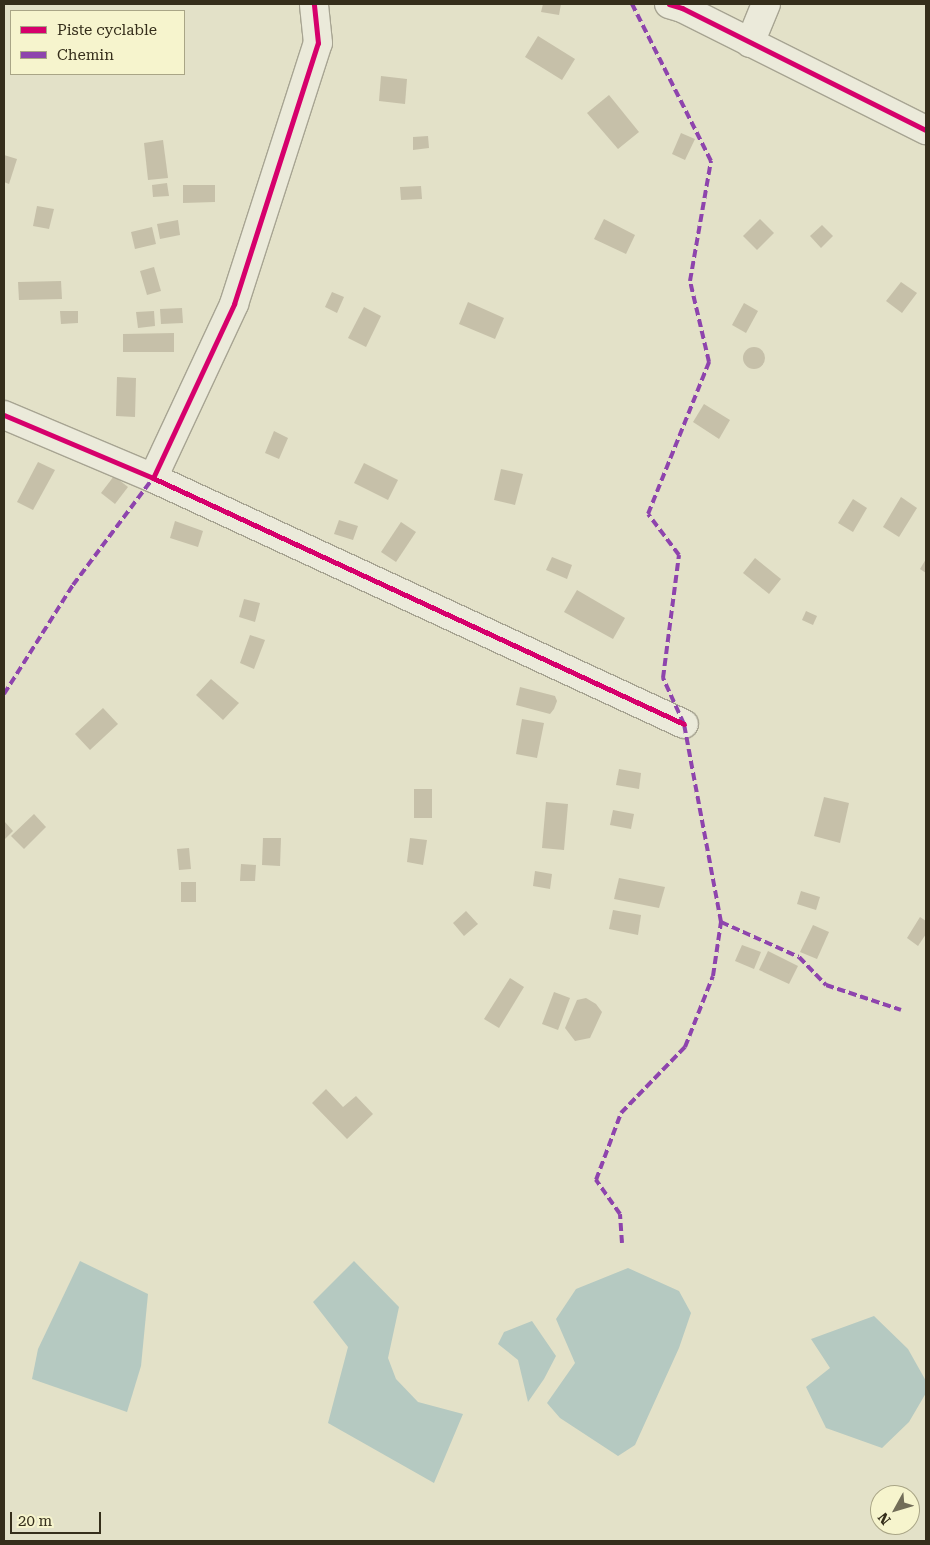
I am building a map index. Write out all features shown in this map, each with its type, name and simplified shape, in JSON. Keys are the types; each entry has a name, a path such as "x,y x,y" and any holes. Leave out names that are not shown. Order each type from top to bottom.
{"street":[{"path":"153,478 234,304 318,43 314,4"},
{"path":"669,4 682,8 926,130"},
{"path":"750,43 766,4"},
{"path":"4,415 153,478 684,724"}],"shaded area":[{"path":"80,1261 148,1294 141,1366 127,1412 32,1379 38,1349"},
{"path":"354,1261 399,1307 388,1358 396,1379 418,1402 463,1414 434,1483 328,1423 348,1347 313,1302"},
{"path":"628,1268 679,1291 691,1313 679,1348 635,1445 618,1456 560,1418 547,1403 575,1363 556,1319 576,1289"},
{"path":"874,1316 908,1349 926,1381 926,1393 909,1422 882,1448 826,1428 806,1387 830,1368 811,1339"},
{"path":"532,1321 556,1356 544,1379 528,1402 518,1360 498,1344 504,1332"}],"building":[{"path":"543,4 561,4 559,15 541,12"},
{"path":"538,36 575,59 562,80 525,57"},
{"path":"381,76 407,79 405,104 379,101"},
{"path":"609,95 639,132 618,149 587,113"},
{"path":"681,133 695,139 685,160 672,154"},
{"path":"428,136 429,148 413,150 413,137"},
{"path":"163,140 168,178 148,180 144,143"},
{"path":"4,155 17,159 9,184 4,182"},
{"path":"167,183 169,196 153,197 152,185"},
{"path":"183,185 215,185 215,202 183,203"},
{"path":"421,186 422,199 401,200 400,187"},
{"path":"37,206 54,209 49,229 33,226"},
{"path":"604,219 635,235 626,254 594,239"},
{"path":"760,219 774,233 757,250 743,236"},
{"path":"178,220 180,235 160,239 157,224"},
{"path":"822,225 833,236 821,248 810,236"},
{"path":"152,227 156,244 135,249 131,232"},
{"path":"154,267 161,291 147,295 140,271"},
{"path":"61,281 62,299 19,300 18,282"},
{"path":"901,282 917,293 902,313 886,301"},
{"path":"332,292 344,297 337,313 325,307"},
{"path":"468,302 504,318 495,339 459,324"},
{"path":"744,303 758,311 746,333 732,325"},
{"path":"364,307 381,316 366,347 348,338"},
{"path":"182,308 183,323 161,324 160,309"},
{"path":"60,311 78,311 78,323 61,324"},
{"path":"154,311 155,326 138,328 136,312"},
{"path":"174,333 174,352 123,352 123,334"},
{"path":"754,347 762,350 765,358 762,366 754,369 746,366 743,358 746,350"},
{"path":"117,377 136,378 135,417 116,416"},
{"path":"704,404 730,420 719,439 693,422"},
{"path":"274,431 288,438 279,459 265,453"},
{"path":"38,462 55,470 33,510 17,502"},
{"path":"364,463 398,480 388,500 354,483"},
{"path":"501,469 523,474 515,505 494,500"},
{"path":"114,476 128,487 115,504 101,493"},
{"path":"901,497 917,508 899,537 883,527"},
{"path":"853,499 867,508 853,532 838,523"},
{"path":"339,520 358,526 353,540 334,534"},
{"path":"175,521 203,531 198,547 170,538"},
{"path":"401,522 416,532 396,562 381,552"},
{"path":"552,557 572,565 567,579 546,570"},
{"path":"755,558 781,579 769,594 743,573"},
{"path":"926,559 926,573 920,569"},
{"path":"577,590 625,618 613,639 564,612"},
{"path":"244,599 260,603 255,622 239,617"},
{"path":"806,611 817,616 813,625 802,620"},
{"path":"250,635 265,640 254,669 240,663"},
{"path":"211,679 239,703 223,720 196,695"},
{"path":"520,687 555,696 557,701 554,709 550,714 516,705"},
{"path":"103,708 118,724 90,750 75,734"},
{"path":"522,719 544,723 537,758 516,754"},
{"path":"619,769 641,773 639,789 616,785"},
{"path":"414,789 432,789 432,818 414,818"},
{"path":"824,797 849,803 840,843 814,836"},
{"path":"546,802 568,804 564,850 542,848"},
{"path":"613,810 634,814 631,829 610,825"},
{"path":"34,814 46,827 24,849 11,836"},
{"path":"4,821 13,831 4,840"},
{"path":"263,838 281,838 280,866 262,865"},
{"path":"410,838 427,840 423,865 407,862"},
{"path":"189,848 191,869 179,870 177,849"},
{"path":"241,864 256,865 255,881 240,881"},
{"path":"535,871 552,874 550,889 533,886"},
{"path":"619,878 665,887 659,908 614,899"},
{"path":"181,882 196,882 196,902 181,902"},
{"path":"801,891 820,897 816,910 797,904"},
{"path":"613,910 641,915 638,935 609,929"},
{"path":"466,911 478,924 464,936 453,923"},
{"path":"920,917 926,921 926,934 918,946 907,938"},
{"path":"813,925 829,932 817,959 800,952"},
{"path":"742,945 761,952 754,969 735,961"},
{"path":"768,951 798,966 789,984 759,970"},
{"path":"510,978 524,987 499,1028 484,1019"},
{"path":"554,992 570,998 558,1030 542,1024"},
{"path":"586,998 596,1004 602,1012 590,1038 575,1041 565,1028 577,1000"},
{"path":"326,1089 343,1107 356,1096 373,1114 347,1139 312,1103"}],"marked path":[{"path":"622,1243 620,1214 596,1180 621,1113 685,1047 713,976 721,922 684,724 663,678 679,555 648,514 709,362 690,281 711,161 632,4"},
{"path":"4,694 73,585 153,478"},
{"path":"721,922 799,957 826,985 901,1010"}],"cycle path":[{"path":"153,478 234,304 318,43 314,4"},
{"path":"669,4 682,8 926,130"},
{"path":"4,415 153,478 684,724"}]}
